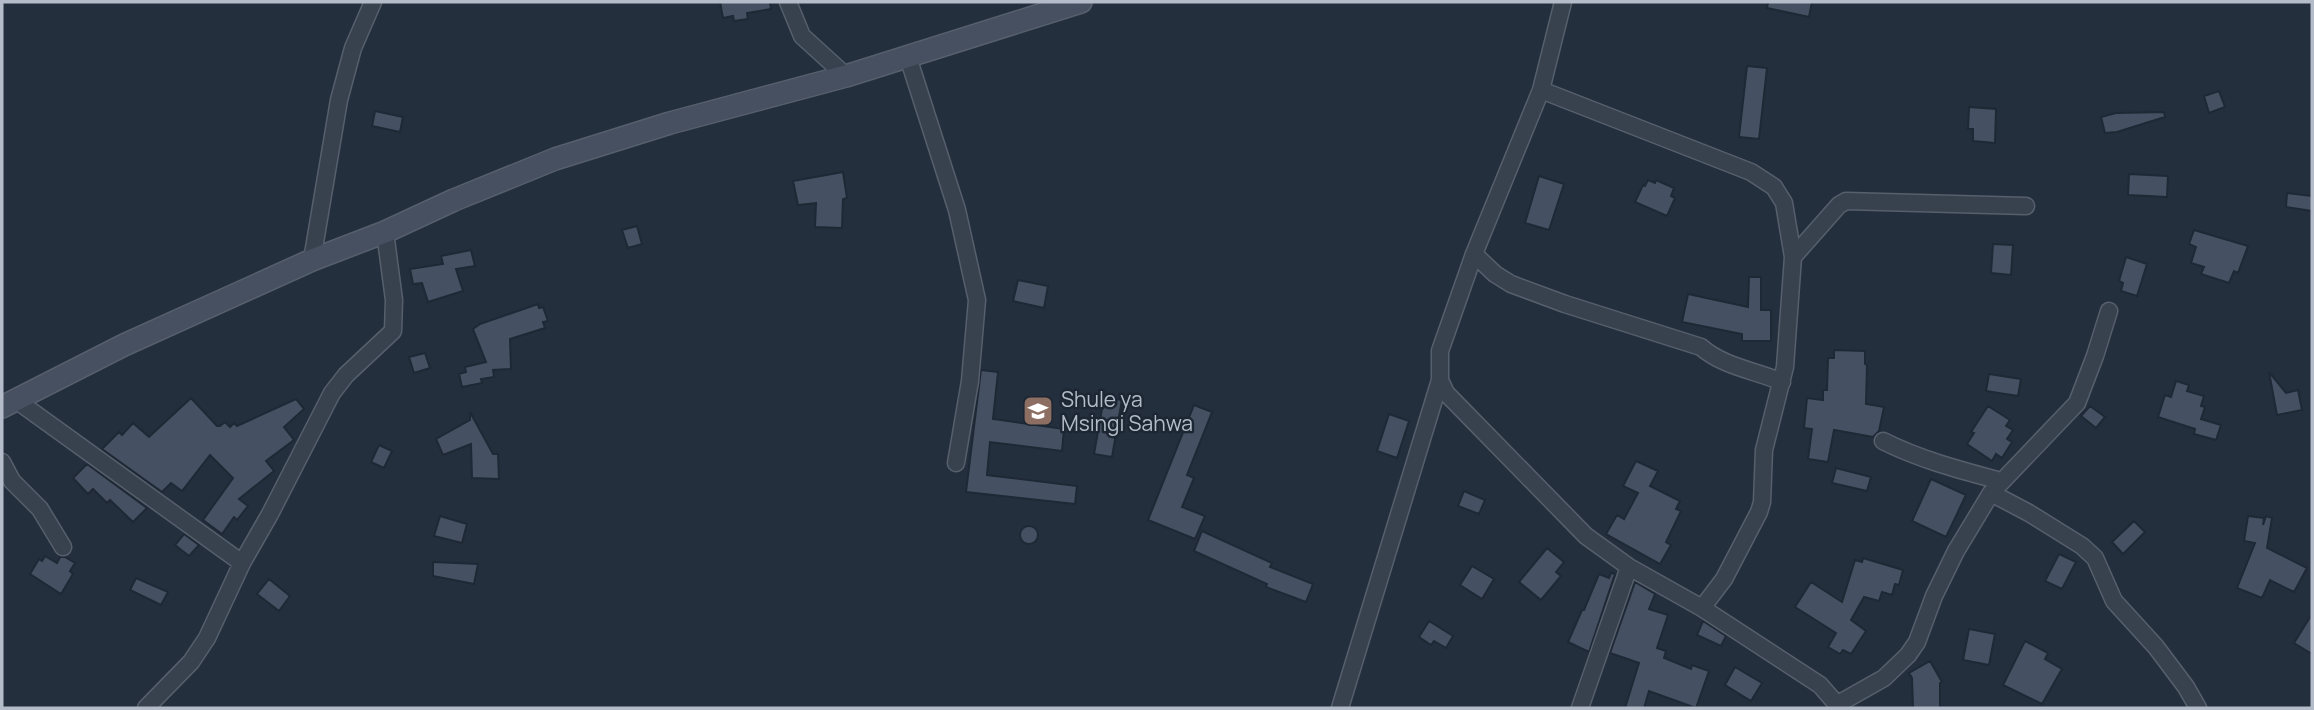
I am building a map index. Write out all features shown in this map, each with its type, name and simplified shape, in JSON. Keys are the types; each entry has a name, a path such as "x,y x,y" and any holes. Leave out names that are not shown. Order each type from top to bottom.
{"main road":[{"path":"9,403 124,345 312,260 385,232 454,200 555,159 670,123 846,76 1081,2"}],"street":[{"path":"312,260 339,100 353,48 373,2"},
{"path":"788,2 802,36 846,76"},
{"path":"1340,708 1440,380 1440,351 1474,254 1541,90 1563,2"},
{"path":"908,57 957,211 976,300 970,381 956,463"},
{"path":"1541,90 1751,172 1774,187 1784,203 1793,257 1782,382 1763,450 1762,502 1756,522 1724,579 1702,608"},
{"path":"1793,257 1839,205 1846,201 2026,206"},
{"path":"146,708 191,662 207,638 242,563 332,393 346,375 393,331 394,300 385,232"},
{"path":"1474,254 1495,274 1511,284 1565,304 1701,346 1714,358 1782,382"},
{"path":"1440,380 1446,393 1586,536 1629,567 1702,608 1820,685 1835,705 1884,678 1908,655 1917,642 1934,596 1956,551 1996,487 2077,403 2109,311"},
{"path":"9,403 242,563"},
{"path":"1883,441 1996,487 2095,558 2114,601 2156,647 2198,708"},
{"path":"2,462 12,481 40,509 63,547"},
{"path":"1582,707 1629,567"}],"building":[{"path":"720,2 770,2 771,9 747,13 748,19 734,21 733,16 723,18"},
{"path":"1768,2 1812,2 1809,17 1767,8"},
{"path":"1747,66 1767,68 1759,139 1739,137"},
{"path":"2219,91 2225,107 2209,113 2204,96"},
{"path":"1969,107 1996,109 1995,143 1973,141 1973,129 1968,129"},
{"path":"375,111 403,117 400,132 372,126"},
{"path":"2164,112 2165,117 2117,132 2105,133 2101,117 2116,113"},
{"path":"843,172 847,198 843,199 842,228 815,227 816,203 798,205 793,181"},
{"path":"2129,174 2168,176 2167,197 2128,195"},
{"path":"1539,176 1564,184 1549,230 1525,223"},
{"path":"1648,180 1655,183 1656,180 1674,188 1671,196 1675,198 1667,216 1635,202"},
{"path":"2287,193 2312,196 2312,211 2286,207"},
{"path":"637,226 642,244 628,248 622,230"},
{"path":"2194,230 2248,246 2238,273 2234,271 2229,283 2201,274 2204,267 2191,263 2196,247 2189,244"},
{"path":"1993,244 2013,245 2011,275 1991,273"},
{"path":"471,250 475,266 456,269 463,291 428,302 422,283 413,284 410,269 443,264 441,256"},
{"path":"2126,257 2147,264 2137,296 2121,291 2123,283 2119,281"},
{"path":"1749,277 1761,277 1761,310 1771,310 1771,341 1742,341 1742,334 1682,322 1688,294 1748,307"},
{"path":"1018,280 1048,286 1044,308 1013,301"},
{"path":"538,304 539,308 543,307 548,321 543,322 545,328 510,339 511,369 493,370 494,377 481,379 482,383 462,387 459,374 466,372 465,367 486,362 473,329 480,324"},
{"path":"1834,350 1865,351 1866,404 1884,407 1879,431 1873,437 1834,430 1828,462 1808,459 1812,429 1804,428 1807,398 1823,400 1823,390 1827,390 1828,358 1834,358"},
{"path":"425,353 430,368 414,373 409,357"},
{"path":"981,370 998,372 993,419 1064,429 1062,451 990,442 987,475 1077,486 1075,504 966,492"},
{"path":"2269,372 2286,393 2298,390 2302,410 2277,415"},
{"path":"1989,374 2021,379 2018,396 1986,391"},
{"path":"2176,381 2189,385 2187,391 2204,396 2201,406 2205,407 2201,419 2221,425 2216,440 2194,434 2195,429 2158,417 2165,395 2171,397"},
{"path":"1104,397 1122,400 1112,457 1094,454"},
{"path":"191,398 217,426 225,422 230,427 234,423 237,426 296,399 304,409 284,427 294,440 266,461 274,471 239,499 248,506 237,520 234,517 222,534 203,520 233,478 210,455 182,491 171,483 162,492 102,449 119,432 122,435 133,423 149,437"},
{"path":"1194,405 1212,412 1187,475 1194,478 1182,507 1205,516 1195,539 1148,520"},
{"path":"1988,406 2010,420 2006,426 2013,430 2007,439 2012,442 2002,458 1996,454 1992,461 1967,444 1974,433 1971,432"},
{"path":"2090,406 2105,417 2096,428 2081,416"},
{"path":"470,412 493,454 498,454 499,479 472,478 471,444 443,455 436,439 470,420"},
{"path":"1389,414 1409,421 1397,458 1377,451"},
{"path":"379,445 392,451 384,468 371,462"},
{"path":"1636,461 1658,471 1650,486 1680,501 1676,509 1681,511 1666,542 1671,545 1660,564 1606,534 1617,515 1624,519 1638,493 1623,486"},
{"path":"87,464 147,508 133,522 110,500 107,503 93,489 88,494 73,478"},
{"path":"1836,468 1871,477 1867,491 1832,483"},
{"path":"1931,479 1966,495 1946,537 1912,521"},
{"path":"1464,491 1485,500 1479,514 1458,506"},
{"path":"440,516 467,524 462,543 434,536"},
{"path":"2248,516 2264,518 2263,525 2266,516 2272,518 2267,548 2307,568 2294,592 2270,580 2262,598 2237,588 2255,543 2244,541"},
{"path":"2134,521 2145,532 2123,554 2112,542"},
{"path":"1025,526 1033,526 1038,535 1036,542 1025,544 1020,539 1020,531"},
{"path":"1202,531 1272,563 1270,567 1313,584 1306,602 1266,587 1267,584 1194,551"},
{"path":"184,534 199,545 189,556 175,545"},
{"path":"1547,548 1564,562 1556,572 1561,576 1541,600 1519,582"},
{"path":"2059,554 2076,562 2062,589 2045,581"},
{"path":"45,556 57,563 60,557 65,557 75,563 70,571 73,574 61,594 30,574 39,559 42,561"},
{"path":"1863,558 1903,570 1899,585 1895,584 1892,595 1882,592 1879,601 1864,597 1851,620 1866,631 1851,654 1843,650 1840,654 1828,647 1836,633 1795,607 1811,582 1842,602 1855,560 1862,562"},
{"path":"433,562 478,564 474,584 433,576"},
{"path":"1472,566 1494,579 1482,599 1460,585"},
{"path":"1611,573 1615,574 1589,652 1568,642 1599,574 1609,578"},
{"path":"136,578 168,592 161,605 130,590"},
{"path":"269,579 290,596 279,611 257,594"},
{"path":"1635,582 1655,594 1649,609 1668,615 1657,648 1666,651 1664,658 1691,669 1692,665 1709,671 1696,708 1649,691 1644,708 1625,708 1639,663 1610,653"},
{"path":"2312,614 2312,654 2294,643"},
{"path":"1429,621 1453,636 1446,648 1434,641 1431,645 1419,637"},
{"path":"1703,621 1726,636 1721,646 1697,635"},
{"path":"1969,629 1995,634 1989,665 1963,660"},
{"path":"2025,641 2048,653 2045,659 2062,669 2042,704 2003,685"},
{"path":"1930,661 1942,682 1940,708 1913,708 1912,678 1909,673"},
{"path":"1735,667 1762,683 1751,701 1725,685"}],"place":[{"name":"Shule ya Msingi Sahwa","path":"1038,411"}]}
